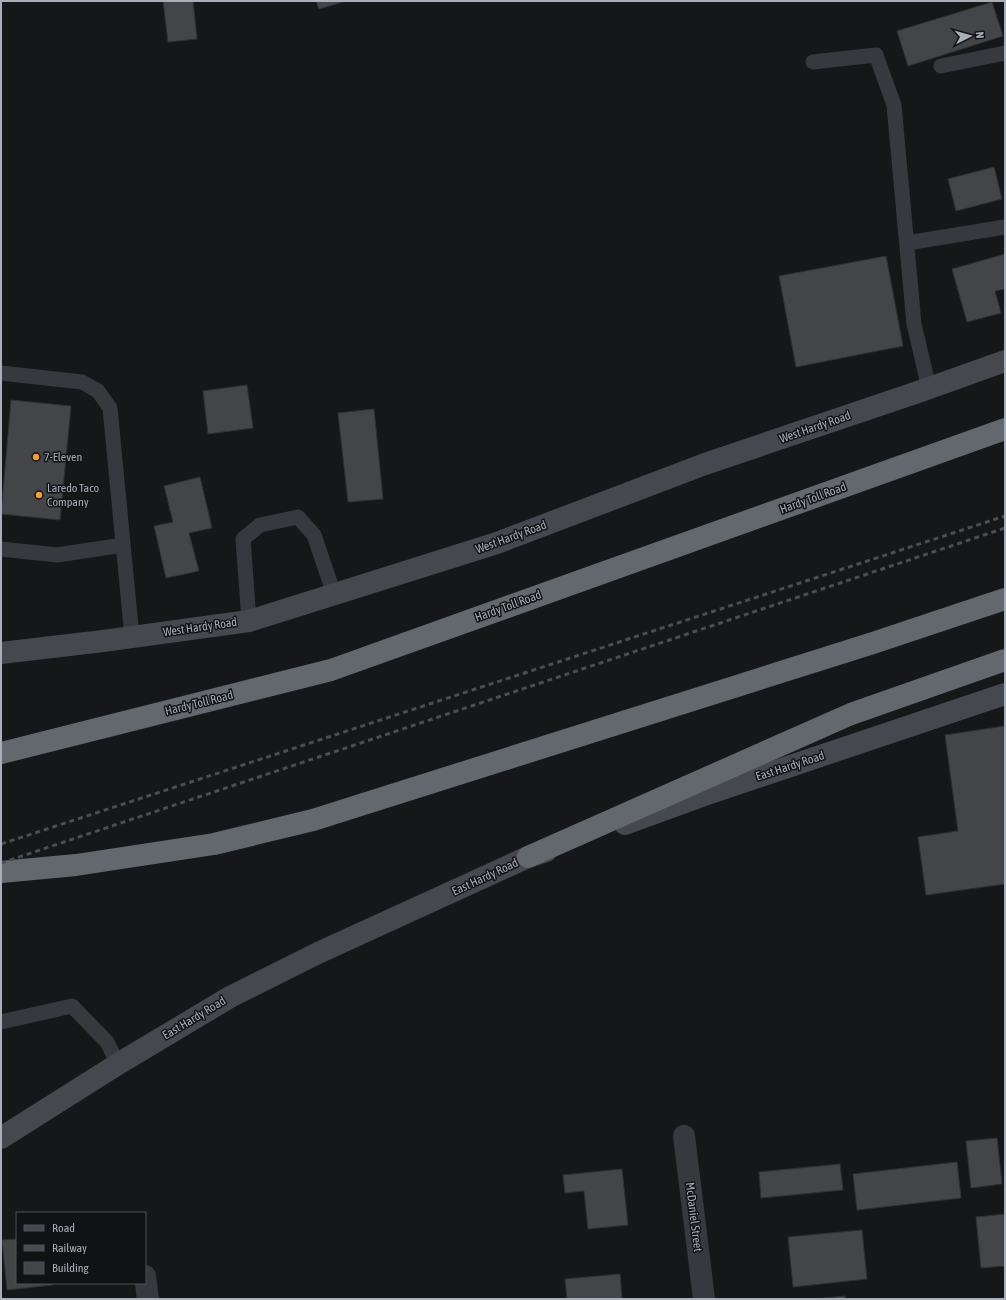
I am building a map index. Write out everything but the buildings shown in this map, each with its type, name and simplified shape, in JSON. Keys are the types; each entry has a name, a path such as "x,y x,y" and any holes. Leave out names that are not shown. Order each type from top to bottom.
{"highway":[{"name":"Hardy Toll Road","path":"1,754 331,670 1005,429"},
{"path":"1,872 76,865 214,844 313,820 873,643 1005,599"},
{"path":"528,857 851,714 1005,660"}],"main road":[{"name":"West Hardy Road","path":"1,653 248,621 497,543 705,464 1005,361"},
{"name":"East Hardy Road","path":"1,1138 118,1064 230,997 318,953 528,857 710,793 1005,694"}],"street":[{"name":"McDaniel Street","path":"684,1136 704,1299"},
{"path":"146,1284 148,1299"}],"lane":[{"path":"941,66 1005,53"},
{"path":"813,62 876,55 894,105 914,324 928,388"},
{"path":"907,244 1005,227"},
{"path":"1,373 82,382 98,391 110,408 132,637"},
{"path":"248,621 243,539 260,525 298,518 314,535 334,594"},
{"path":"1,549 57,555 123,545"},
{"path":"1,1022 72,1006 107,1042 118,1064"}],"railway":[{"path":"1,844 1005,516"},
{"path":"1,863 1005,528"}],"place":[{"name":"7-Eleven","path":"36,457"},
{"name":"Laredo Taco Company","path":"39,495"}]}
